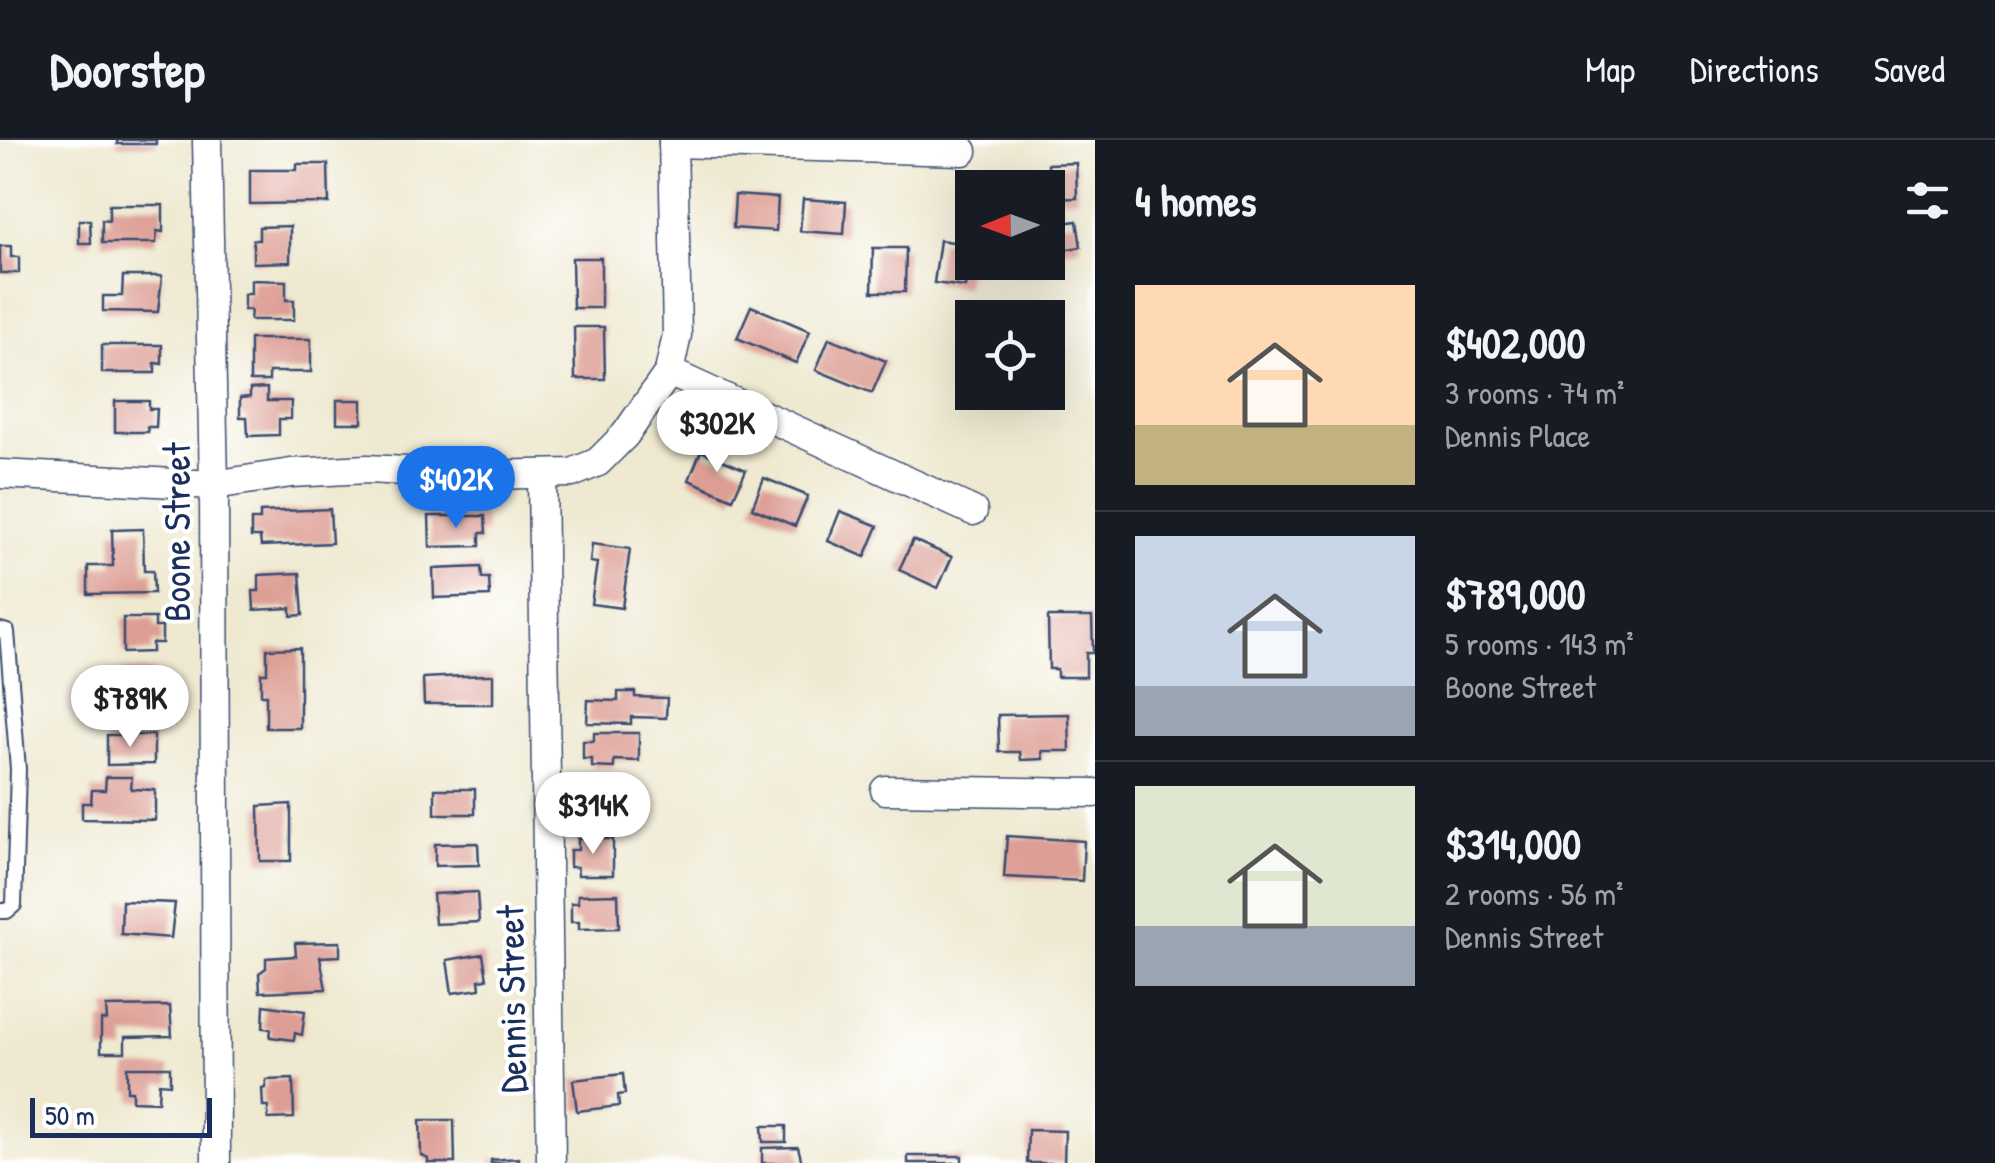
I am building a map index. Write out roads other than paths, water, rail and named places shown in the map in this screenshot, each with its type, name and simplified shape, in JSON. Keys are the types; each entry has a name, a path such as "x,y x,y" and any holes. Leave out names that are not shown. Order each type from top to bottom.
{"street":[{"name":"Boone Street","path":"207,140 214,485 216,1163"},
{"path":"0,474 214,485 291,473 367,469 483,475 572,473 598,462 625,435 669,372 677,335 673,141 963,151"},
{"path":"669,372 973,512"},
{"name":"Dennis Street","path":"542,474 551,1163"},
{"path":"885,790 1095,793"}],"lane":[{"path":"0,630 7,632 5,667 18,768 14,905 0,911"}]}
